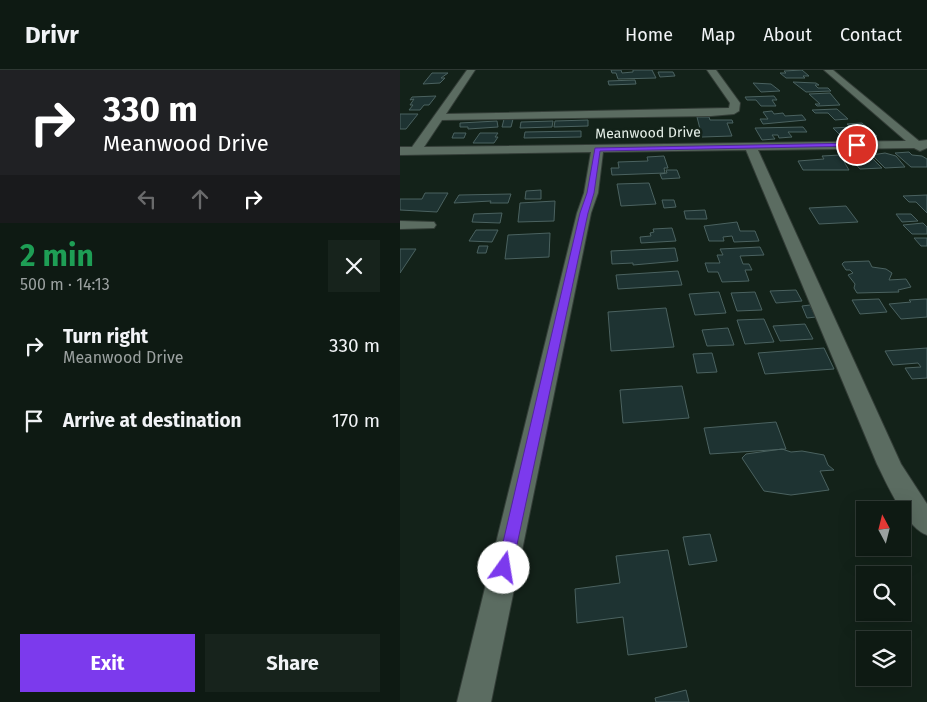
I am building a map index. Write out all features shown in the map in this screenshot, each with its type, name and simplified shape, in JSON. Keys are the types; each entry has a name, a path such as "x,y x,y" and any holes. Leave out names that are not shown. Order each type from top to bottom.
{"street":[{"path":"415,151 471,70"},
{"path":"438,117 711,113 734,111 734,103 711,70"},
{"path":"828,70 922,144 927,153"},
{"name":"Meanwood Drive","path":"400,151 922,144"},
{"path":"751,147 889,464 906,494 927,524"},
{"path":"474,702 580,232 591,193 597,149"},
{"path":"400,225 429,225"}],"building":[{"path":"611,70 621,70 622,73 633,72 633,70 652,70 656,78 618,79 616,73 612,73"},
{"path":"802,70 809,76 803,76 805,78 786,78 780,73 786,73 784,71"},
{"path":"658,72 673,72 675,76 660,77"},
{"path":"432,73 448,73 441,78 445,78 440,83 423,84"},
{"path":"635,80 636,84 609,85 608,81"},
{"path":"793,82 816,83 819,85 815,85 818,88 828,88 831,91 806,92"},
{"path":"753,83 771,84 780,91 761,92"},
{"path":"830,93 840,105 817,106 815,104 820,104 809,94"},
{"path":"436,96 429,105 424,105 420,110 409,110 413,105 410,105 414,99 410,100 412,97"},
{"path":"774,96 777,100 772,100 776,106 761,106 756,100 747,100 745,97"},
{"path":"837,109 848,119 835,120 828,113 815,113 812,110"},
{"path":"772,111 774,114 783,113 785,116 802,115 806,120 763,124 760,119 768,119 763,112"},
{"path":"400,114 418,114 406,129 400,129"},
{"path":"697,117 709,117 710,120 732,120 733,123 727,123 732,136 702,137"},
{"path":"504,119 513,119 511,127 502,127"},
{"path":"588,120 588,126 554,127 555,121"},
{"path":"497,121 498,127 468,129 468,127 460,127 460,123"},
{"path":"553,121 552,127 520,128 521,122"},
{"path":"862,123 877,136 863,137 859,133 854,133 858,137 843,138 833,128 851,127 847,124"},
{"path":"803,127 807,132 788,132 792,137 779,138 778,135 772,135 775,139 762,140 755,128"},
{"path":"581,131 581,137 524,138 525,132"},
{"path":"454,133 466,133 464,138 452,138"},
{"path":"480,133 498,133 495,137 498,137 494,143 473,143"},
{"path":"909,152 912,155 922,156 927,159 927,167 911,167 895,153"},
{"path":"885,153 896,156 905,167 885,168 872,155"},
{"path":"860,154 863,157 871,157 882,168 860,169 847,155"},
{"path":"840,155 849,170 803,170 798,161 824,159 822,156"},
{"path":"664,156 668,168 664,168 665,173 612,175 611,168 619,168 618,162 648,161 647,157"},
{"path":"666,170 677,170 680,178 662,179 660,174 667,173"},
{"path":"649,183 656,204 621,206 617,184"},
{"path":"541,190 541,199 525,199 526,191"},
{"path":"425,193 448,193 437,212 400,210 400,199 422,199"},
{"path":"511,194 508,203 490,203 491,201 454,203 459,195"},
{"path":"927,195 927,213 916,202 909,202 903,196"},
{"path":"662,200 674,200 676,207 664,208"},
{"path":"555,201 554,221 518,222 520,203"},
{"path":"846,206 858,222 819,224 809,208"},
{"path":"705,210 707,219 686,219 684,211"},
{"path":"502,213 500,223 472,222 474,214"},
{"path":"896,214 911,214 918,221 902,222"},
{"path":"737,222 740,231 755,231 759,241 734,242 732,236 723,237 724,241 709,241 704,226"},
{"path":"923,223 927,227 927,234 912,234 903,225"},
{"path":"672,228 676,241 641,243 640,237 651,236 650,233 654,232 653,229"},
{"path":"476,230 498,230 492,242 469,241"},
{"path":"550,233 549,257 505,259 508,235"},
{"path":"914,238 927,238 927,246 921,246"},
{"path":"479,246 488,246 486,253 477,253"},
{"path":"760,247 764,255 740,256 743,264 749,264 752,270 745,270 749,281 722,282 718,272 708,272 705,263 720,263 717,255 723,255 720,249"},
{"path":"675,248 678,261 633,265 633,263 612,264 611,251"},
{"path":"400,249 416,249 400,273"},
{"path":"869,261 872,267 886,269 892,273 889,280 906,279 911,287 898,290 899,292 857,293 854,288 855,284 848,275 853,273 850,270 846,270 842,264 844,262"},
{"path":"678,271 682,285 618,289 616,275"},
{"path":"796,290 802,301 776,303 770,291"},
{"path":"719,292 726,313 695,315 689,294"},
{"path":"755,292 762,310 737,311 731,293"},
{"path":"879,299 887,312 860,314 852,300"},
{"path":"927,299 927,317 901,319 889,304 911,302 909,300"},
{"path":"810,305 816,317 807,318 802,306"},
{"path":"666,308 674,347 611,351 608,312"},
{"path":"764,319 774,342 745,344 737,320"},
{"path":"805,324 813,339 780,341 773,326"},
{"path":"728,328 734,345 707,346 702,330"},
{"path":"824,348 834,369 765,374 758,353"},
{"path":"927,348 927,378 912,379 905,368 921,367 918,363 893,365 885,351"},
{"path":"712,353 717,372 697,373 693,354"},
{"path":"682,386 689,418 623,423 620,390"},
{"path":"776,422 786,449 710,454 704,428"},
{"path":"782,449 791,452 802,451 824,455 828,465 834,470 820,471 829,490 791,495 764,491 742,458 746,454"},
{"path":"710,534 717,561 689,565 683,537"},
{"path":"668,550 687,647 628,655 623,617 577,623 575,589 620,583 616,556"},
{"path":"686,690 689,702 656,702 655,698"}],"route":[{"path":"504,568 584,213 591,193 597,149 857,145"}]}
